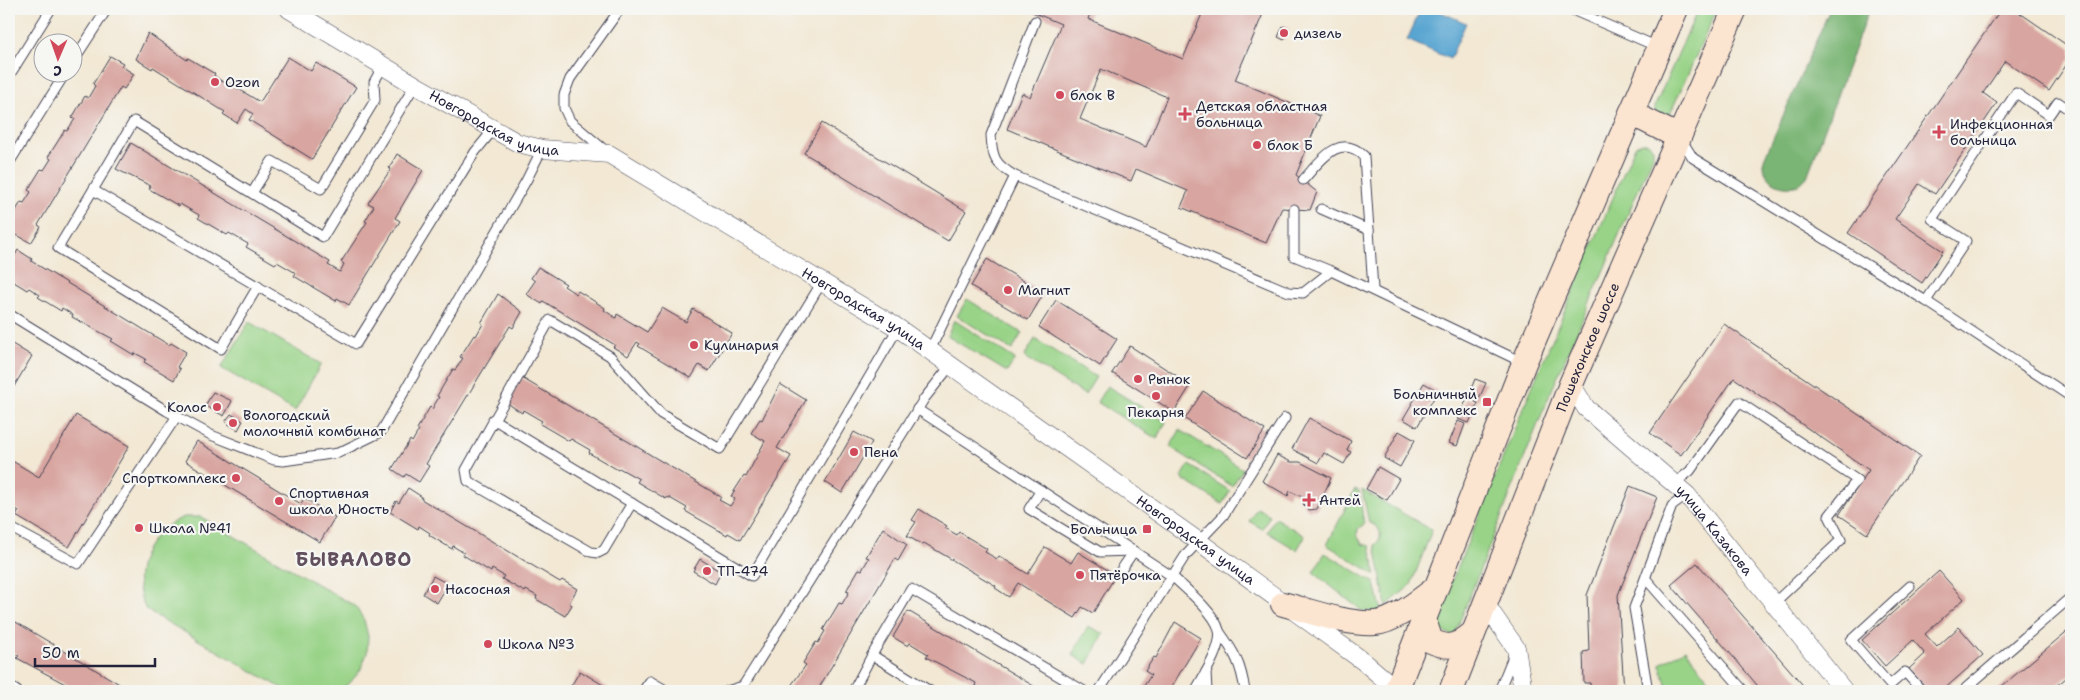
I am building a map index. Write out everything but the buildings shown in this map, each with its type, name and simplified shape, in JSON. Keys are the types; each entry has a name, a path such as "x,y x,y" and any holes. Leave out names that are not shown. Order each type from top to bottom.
{"main road":[{"path":"1397,691 1524,363 1658,47 1676,9"},
{"name":"Пошехонское шоссе","path":"1451,691 1484,602 1571,384 1735,9"},
{"path":"1631,113 1679,136"},
{"path":"1283,604 1344,619 1376,624 1405,611 1435,589"},
{"path":"1424,620 1431,641 1444,647 1458,644 1473,633"}],"street":[{"name":"Новгородская улица","path":"289,9 415,85 518,143 542,149 609,154 898,328 1363,661 1397,691"},
{"name":"улица Казакова","path":"1571,384 1586,408 1681,489 1844,691"},
{"path":"1484,602 1516,648 1523,691"}],"lane":[{"path":"9,76 51,9"},
{"path":"82,48 107,9"},
{"path":"609,154 570,121 564,108 564,95 570,79 620,9"},
{"path":"1570,9 1658,47"},
{"path":"1035,21 991,135 992,151 998,166 1015,176 1289,292 1303,293 1330,271"},
{"path":"252,193 272,161 321,189 375,100 374,82 383,66"},
{"path":"9,163 60,82"},
{"path":"258,286 221,349 58,248 134,121 323,237 415,85"},
{"path":"1926,301 1966,241 1932,219 2016,93 2049,115 2058,102 2071,111"},
{"path":"93,190 356,344 475,152 493,130"},
{"path":"1679,136 1692,158 1926,301 2071,396"},
{"path":"1303,180 1329,152 1344,146 1356,148 1364,156 1373,289"},
{"path":"9,314 211,435 274,460 283,461 338,453 381,432 526,181 542,149"},
{"path":"930,350 1015,176"},
{"path":"1294,209 1294,256 1373,289 1524,363"},
{"path":"1321,209 1369,230"},
{"path":"632,503 604,550 598,553 591,552 468,481 466,470 550,320 610,356 661,414 720,449 822,282"},
{"path":"493,419 752,576 898,328"},
{"path":"727,691 743,686 918,409 951,365"},
{"path":"1648,691 1634,608 1672,506 1690,471 1739,402 1857,480 1829,516 1840,540 1773,604"},
{"path":"918,409 1173,577 1216,621 1220,631 1235,652 1241,666 1245,691"},
{"path":"13,530 78,564 177,416"},
{"path":"1099,691 1198,541 1222,516 1285,418"},
{"path":"1041,490 1029,509 1100,552 1134,551"},
{"path":"1119,573 1134,551"},
{"path":"1646,579 1744,691"},
{"path":"1910,586 1852,640 1890,685 1904,672 1922,691"},
{"path":"853,691 910,589 1084,691"},
{"path":"1966,690 2071,597"},
{"path":"1195,691 1206,672 1219,641 1220,631"},
{"path":"1499,691 1516,648"},
{"path":"872,655 930,691"},
{"path":"1206,672 1207,691"},
{"path":"643,691 650,681 667,691"},
{"path":"9,686 17,691"}],"green space":[{"path":"1698,9 1717,9 1670,114 1665,117 1655,112 1655,106"},
{"path":"1830,9 1869,9 1807,177 1799,185 1779,185 1769,178 1766,173 1764,159"},
{"path":"1648,143 1653,148 1653,156 1545,406 1454,636 1433,627 1527,399 1635,146"},
{"path":"967,299 1022,333 1012,350 957,316"},
{"path":"954,320 1015,359 1007,372 947,336"},
{"path":"249,322 321,364 295,411 221,368"},
{"path":"1035,339 1096,377 1085,395 1024,357"},
{"path":"1107,386 1166,422 1157,439 1097,402"},
{"path":"1180,430 1243,469 1232,486 1170,447"},
{"path":"1189,465 1230,491 1222,504 1181,478"},
{"path":"1355,489 1359,491 1364,524 1358,529 1357,535 1362,544 1370,546 1376,575 1327,545"},
{"path":"1362,490 1432,530 1411,585 1386,606 1375,545 1380,539 1380,532 1373,524 1369,523"},
{"path":"1257,508 1270,515 1262,529 1249,521"},
{"path":"184,517 201,517 355,606 364,620 368,636 367,653 361,669 350,683 338,691 287,691 146,610 139,582 140,568 144,555 150,543 159,533"},
{"path":"1275,518 1305,536 1297,550 1267,532"},
{"path":"1325,553 1375,583 1381,609 1374,612 1362,611 1313,572"},
{"path":"1088,626 1104,634 1088,664 1072,655"},
{"path":"1686,649 1714,687 1706,691 1668,691 1660,664"}],"water":[{"path":"1421,9 1434,9 1466,23 1450,59 1407,40"}],"place":[{"name":"дизель","path":"1284,33"},
{"name":"Ozon","path":"215,82"},
{"name":"блок В","path":"1060,95"},
{"name":"Детская областная больница","path":"1185,114"},
{"name":"Инфекционная больница","path":"1939,132"},
{"name":"блок Б","path":"1257,145"},
{"name":"Магнит","path":"1008,290"},
{"name":"Кулинария","path":"694,345"},
{"name":"Рынок","path":"1138,379"},
{"name":"Пекарня","path":"1156,396"},
{"name":"Больничный комплекс","path":"1487,402"},
{"name":"Колос","path":"217,407"},
{"name":"Вологодский молочный комбинат","path":"233,423"},
{"name":"Пена","path":"854,452"},
{"name":"Спорткомплекс","path":"236,478"},
{"name":"Антей","path":"1309,500"},
{"name":"Спортивная школа Юность","path":"279,501"},
{"name":"Школа №41","path":"139,528"},
{"name":"Больница","path":"1147,529"},
{"name":"ТП-474","path":"707,571"},
{"name":"Пятёрочка","path":"1080,575"},
{"name":"Насосная","path":"435,589"},
{"name":"Школа №3","path":"488,644"}],"district":[{"name":"БЫВАЛОВО","path":"354,559"}]}
